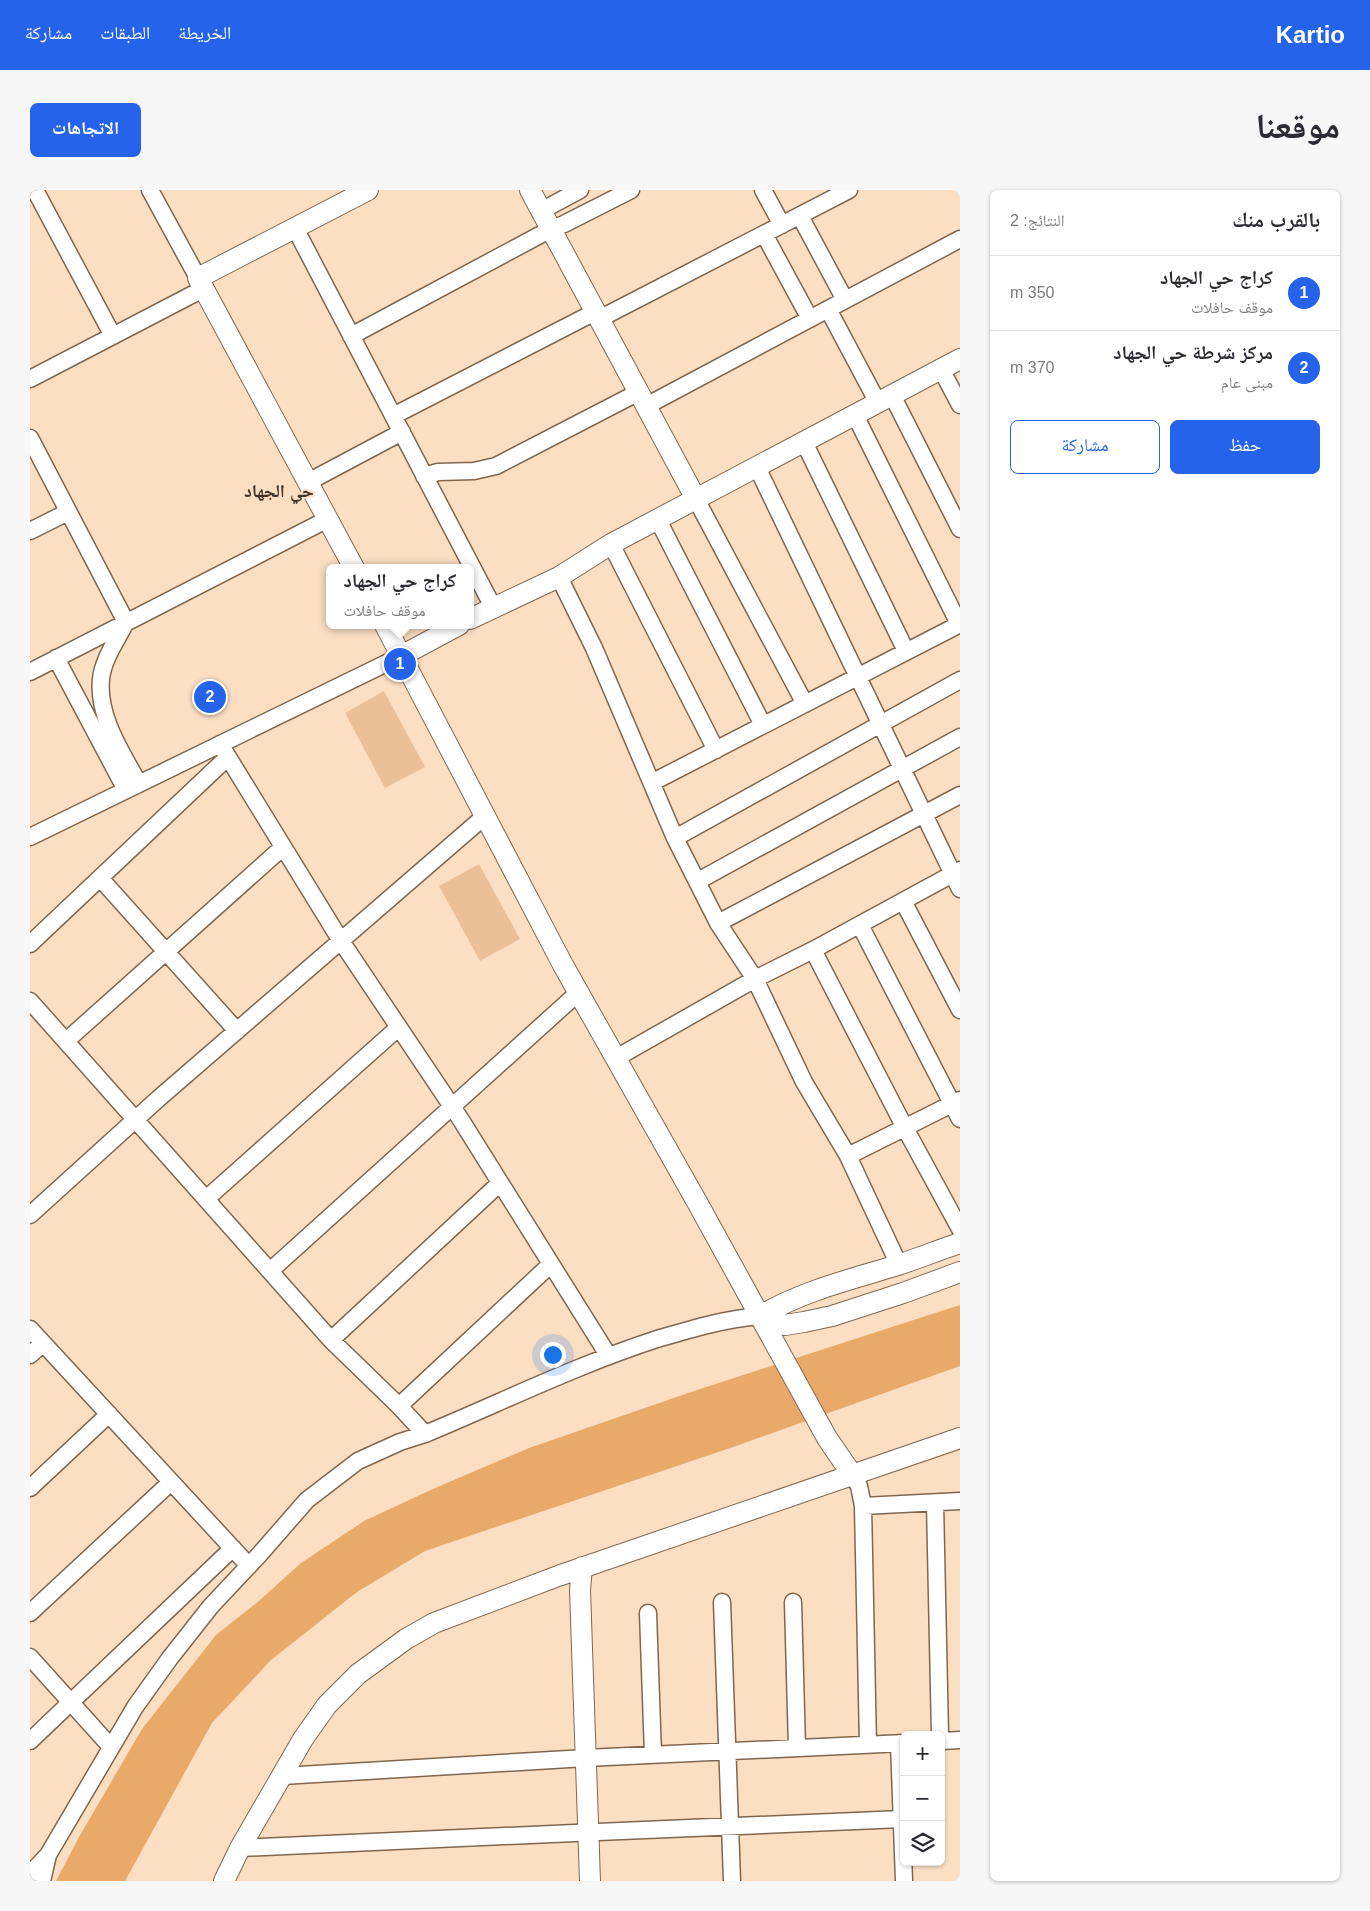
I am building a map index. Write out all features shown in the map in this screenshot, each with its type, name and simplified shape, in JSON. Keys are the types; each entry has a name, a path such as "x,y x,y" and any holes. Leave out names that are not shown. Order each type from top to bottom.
{"street":[{"path":"35,190 113,336"},
{"path":"150,190 352,564"},
{"path":"30,378 113,336 295,228 368,190"},
{"path":"530,190 805,704"},
{"path":"541,211 580,190"},
{"path":"351,336 551,228 564,224 631,190"},
{"path":"763,190 782,225"},
{"path":"393,416 764,234 849,190"},
{"path":"800,216 844,300"},
{"path":"295,228 470,564"},
{"path":"764,234 810,319"},
{"path":"424,476 438,472 474,471 496,466 810,319 960,239"},
{"path":"828,309 885,399 960,529"},
{"path":"474,617 559,578 612,544 960,359"},
{"path":"941,369 960,405"},
{"path":"653,782 960,624 855,415"},
{"path":"308,482 402,432"},
{"path":"30,438 126,622"},
{"path":"804,442 906,651"},
{"path":"757,467 924,814 956,872 960,889"},
{"path":"30,531 68,512"},
{"path":"30,672 328,519"},
{"path":"658,520 763,725"},
{"path":"612,544 716,750"},
{"path":"474,571 493,607"},
{"path":"559,578 594,648 653,782 675,838 718,922 755,979 804,1082 848,1156 899,1265"},
{"path":"126,622 105,664 101,678 101,696 106,718 132,787"},
{"path":"387,629 579,992 781,1353 826,1438 859,1486 863,1506 868,1745"},
{"path":"30,837 132,787 224,751 452,629"},
{"path":"56,658 132,787"},
{"path":"675,838 960,680"},
{"path":"698,881 960,737"},
{"path":"224,751 341,941 452,1106 608,1355"},
{"path":"30,944 100,878 224,751"},
{"path":"718,922 960,795"},
{"path":"30,1216 135,1120 485,816"},
{"path":"66,1041 283,847"},
{"path":"616,1058 755,979 860,925 956,872"},
{"path":"100,878 237,1031"},
{"path":"904,901 960,1010"},
{"path":"860,925 956,1102 960,1119"},
{"path":"813,950 960,1230"},
{"path":"270,1271 579,992"},
{"path":"30,1001 331,1340 400,1406 425,1434"},
{"path":"206,1199 398,1028"},
{"path":"848,1156 956,1102"},
{"path":"331,1340 500,1183"},
{"path":"760,1316 783,1302 820,1288 899,1265 960,1243"},
{"path":"400,1406 551,1264"},
{"path":"30,1874 48,1855 135,1707 211,1606 307,1500 358,1461 608,1355 695,1327 734,1318 760,1316 785,1325 804,1322 832,1316 960,1272"},
{"path":"30,1329 249,1566"},
{"path":"30,1355 43,1343"},
{"path":"30,1488 109,1414"},
{"path":"224,1881 240,1848 303,1739 327,1705 358,1674 382,1655 434,1623 582,1568 960,1438"},
{"path":"30,1612 172,1482"},
{"path":"863,1506 960,1501"},
{"path":"935,1502 940,1731"},
{"path":"30,1741 233,1548"},
{"path":"582,1568 580,1590 590,1881"},
{"path":"722,1602 732,1881"},
{"path":"793,1602 797,1748"},
{"path":"648,1613 653,1755"},
{"path":"30,1657 112,1747"},
{"path":"945,1741 960,1740"},
{"path":"282,1776 586,1758 900,1743"},
{"path":"240,1848 588,1834 730,1825 900,1819"},
{"path":"902,1821 904,1881"},
{"path":"42,1881 48,1855"}],"shaded area":[{"path":"384,691 425,767 385,788 345,713"},
{"path":"479,864 520,939 480,961 439,886"},
{"path":"960,1305 960,1366 736,1446 425,1551 357,1592 271,1660 212,1723 125,1881 56,1881 79,1837 142,1729 216,1635 260,1600 301,1563 364,1521 529,1448 694,1391"}],"place":[{"name":"كراج حي الجهاد","path":"400,664"},
{"name":"مركز شرطة حي الجهاد","path":"210,697"}],"district":[{"name":"حي الجهاد","path":"279,491"}]}
